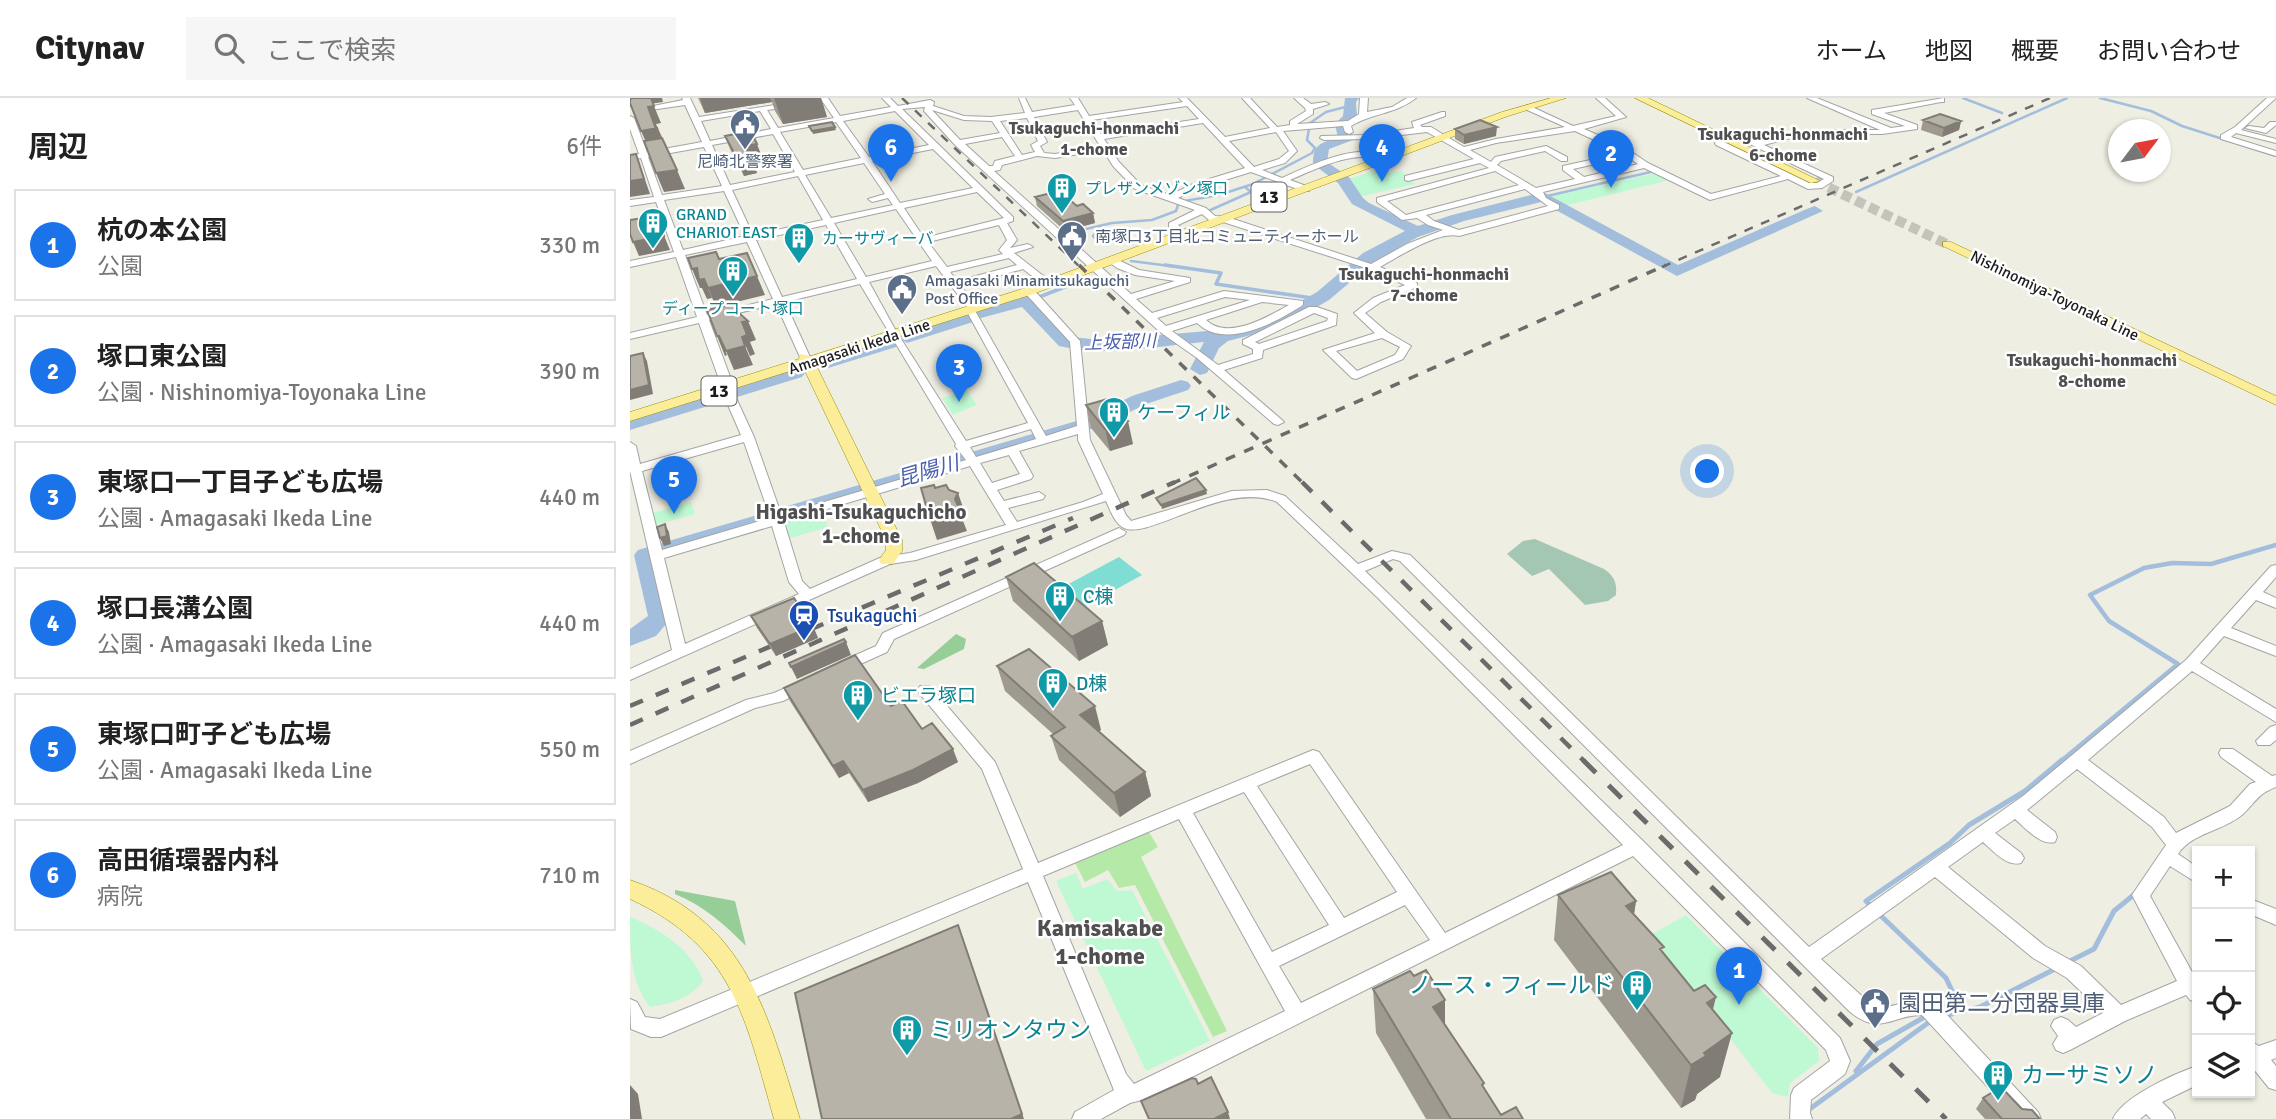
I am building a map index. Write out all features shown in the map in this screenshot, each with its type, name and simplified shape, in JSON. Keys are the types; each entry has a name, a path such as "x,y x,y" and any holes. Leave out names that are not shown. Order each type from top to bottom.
{"main road":[{"name":"Amagasaki Ikeda Line","path":"1337,175 1380,156 1548,98"},
{"name":"Amagasaki Ikeda Line","path":"630,417 728,390 807,360 1044,280 1113,261 1210,215 1303,187 1441,135 1561,98"},
{"path":"1640,98 1815,181"},
{"name":"Amagasaki Ikeda Line","path":"970,307 1033,296 1093,266 1210,215"},
{"name":"Nishinomiya-Toyonaka Line","path":"1947,244 2276,401"},
{"path":"807,360 894,540 894,551 887,560"},
{"name":"Amagasaki Ikeda Line","path":"630,411 728,390"},
{"path":"630,889 672,909 708,934 732,966 745,993 787,1119"}],"street":[{"path":"808,100 823,98 955,284 1040,435"},
{"path":"886,98 1010,219 922,241"},
{"path":"1298,98 1309,107 1310,113 1305,124"},
{"path":"1363,98 1363,115"},
{"path":"1221,140 1305,124 1344,123 1363,115 1394,109 1412,98"},
{"path":"1408,178 1622,117 1600,98"},
{"path":"1811,98 1895,132 1914,127 1875,112"},
{"path":"1900,98 1918,106"},
{"path":"1856,117 1941,100 1937,98"},
{"path":"2272,98 2256,109 2240,129 2224,137 2276,153"},
{"path":"1022,99 1043,142 1035,145 1045,157 1106,147"},
{"path":"1178,200 1196,186 1282,162 1293,151 1277,129 1254,109 1251,99"},
{"path":"630,111 687,100 705,145 807,360"},
{"path":"630,158 897,109 994,118 1027,114 1078,101 1119,168 1138,187 1178,200 1210,215 1365,264 1414,285 1377,300 1359,313 1383,334 1406,346 1399,357 1356,376 1328,350 1383,334"},
{"path":"1088,118 1185,101 1253,170 1303,187"},
{"path":"927,110 939,102 951,113"},
{"path":"1309,107 1324,104"},
{"path":"695,120 781,105"},
{"path":"1528,107 1629,153 1645,165 1710,197 1787,177"},
{"path":"762,108 893,332 1013,526"},
{"path":"927,110 958,143 1170,335 1209,363 1278,422"},
{"path":"1419,129 1415,124 1442,114"},
{"path":"630,118 776,515 796,582 809,596"},
{"path":"994,118 1019,157"},
{"path":"2249,118 2274,124"},
{"path":"1100,137 1202,121"},
{"path":"1344,123 1349,137"},
{"path":"2240,129 2266,131 2274,124"},
{"path":"1324,138 1419,129 1441,135 1556,207 1459,233 1442,228 1418,214"},
{"path":"1465,149 1577,129"},
{"path":"2240,129 2276,141"},
{"path":"1759,144 1806,132 1888,130"},
{"path":"958,143 1003,135"},
{"path":"1740,137 1759,144 1830,179 1819,186 1808,186 1724,147 1719,143 1724,138 1740,137"},
{"path":"632,206 659,198 725,188 936,147"},
{"path":"1564,159 1546,148 1498,159 1494,167 1380,200 1405,218 1479,197 1536,193 1581,179 1645,165"},
{"path":"1019,157 1039,153"},
{"path":"1581,179 1566,168 1629,153"},
{"path":"1283,180 1320,164 1367,154 1380,156"},
{"path":"987,169 997,168 998,163 1021,159 1019,157"},
{"path":"1450,181 1479,197"},
{"path":"630,264 978,189"},
{"path":"872,200 892,195"},
{"path":"1002,222 1012,240 1004,250 1023,267 1044,280"},
{"path":"1365,264 1410,246 1442,228"},
{"path":"630,336 864,281 1009,254 1028,247"},
{"path":"1113,261 1122,268 1187,280 1129,298"},
{"path":"955,284 1023,267"},
{"path":"1377,300 1374,297 1391,275"},
{"path":"1150,317 1224,294 1299,303 1284,313 1236,330 1212,330 1198,319"},
{"path":"1033,296 1076,343 1081,426 1108,496 1124,523 1130,526 1238,493 1273,494 1281,499 1357,569 1833,1044 1840,1057 1838,1067 1801,1095 1799,1116 1802,1119"},
{"path":"1170,335 1198,319 1262,299"},
{"path":"1313,309 1333,317 1332,323 1258,348 1247,342 1251,337 1276,329 1313,309"},
{"path":"1209,363 1258,356 1258,348"},
{"path":"656,553 776,515 869,490 968,456 1081,426"},
{"path":"968,456 1012,450 1040,435"},
{"path":"635,469 748,438"},
{"path":"630,446 680,652"},
{"path":"989,488 1027,476 1012,450"},
{"path":"1000,506 1039,496"},
{"path":"630,675 887,560 911,557 1087,505 1108,496"},
{"path":"630,758 751,704 778,697 883,649 881,639 1119,532"},
{"path":"1357,569 1392,555 1405,558 1808,959 1872,1016 1883,1016 1915,1006 1928,1009 2031,1119"},
{"path":"1808,959 2015,810 2077,760 2192,664 2253,593 2274,574"},
{"path":"2253,593 2276,603"},
{"path":"2221,630 2276,651"},
{"path":"2192,664 2276,716"},
{"path":"925,690 989,766 1119,1080 1128,1093"},
{"path":"2192,988 2141,895 2179,839 2236,811 2256,788 2267,780 2227,753"},
{"path":"633,1019 651,1028 661,1028 1313,756 1406,896 1441,942"},
{"path":"2077,760 2158,822 2172,850 2192,871"},
{"path":"1248,785 1340,927"},
{"path":"2015,810 2049,836"},
{"path":"1183,811 1296,1013"},
{"path":"1983,833 2015,858"},
{"path":"1082,1119 1128,1093 1143,1091 1637,846"},
{"path":"1935,867 2039,952 2074,972 2118,1015"},
{"path":"1269,962 1406,896"},
{"path":"2255,908 2276,918"},
{"path":"2066,1036 2192,990"},
{"path":"2255,1054 2276,1049"},
{"path":"2255,1058 2276,1082"},
{"path":"2123,1119 2147,1101 2192,1078"},
{"path":"2147,1101 2165,1119"}],"green space":[{"path":"1378,170 1382,174 1401,171 1415,184 1362,196 1348,179"},
{"path":"1657,173 1669,180 1564,206 1549,197"},
{"path":"967,390 977,405 953,415 942,398"},
{"path":"691,502 695,514 655,525 652,513"},
{"path":"821,509 828,527 787,539 782,524 787,519"},
{"path":"1535,539 1604,569 1614,580 1616,595 1608,601 1585,605 1549,569 1532,576 1507,554 1523,541"},
{"path":"956,634 966,639 964,649 924,669 917,668"},
{"path":"1147,829 1158,847 1141,857 1227,1031 1213,1037 1135,885 1119,888 1108,870 1085,882 1074,861"},
{"path":"1076,873 1083,889 1107,879 1117,891 1132,890 1210,1041 1146,1071 1056,881"},
{"path":"675,890 735,901 746,946 713,916 675,894"},
{"path":"1686,915 1818,1048 1819,1061 1790,1083 1788,1097 1772,1093 1723,1029 1645,938"},
{"path":"630,917 664,934 683,950 692,960 703,981 698,987 679,999 650,1007 635,976"}],"shaded area":[{"path":"1119,557 1142,575 1084,607 1061,588"}],"building":[{"path":"633,98 651,98 654,106 648,107 656,128 641,131 630,103"},
{"path":"1940,114 1961,121 1944,128 1923,120"},
{"path":"1480,120 1497,127 1464,135 1455,129"},
{"path":"832,122 835,127 812,131 809,126"},
{"path":"751,131 757,144 744,146 752,160 739,162 725,136"},
{"path":"662,138 677,170 656,173 644,141"},
{"path":"636,154 644,179 630,181 630,155"},
{"path":"1059,191 1077,206 1083,204 1093,213 1063,221 1035,197"},
{"path":"656,216 664,236 633,242 630,220"},
{"path":"716,252 719,259 747,253 757,276 708,288 704,279 699,280 697,268 692,269 688,258"},
{"path":"735,304 739,313 748,321 742,322 747,335 742,337 745,346 726,351 707,310"},
{"path":"643,353 649,385 630,390 630,356"},
{"path":"1108,399 1128,421 1105,429 1086,405"},
{"path":"1196,478 1206,490 1161,505 1156,498"},
{"path":"934,485 935,488 946,485 949,490 958,493 955,499 959,508 929,516 921,488"},
{"path":"665,524 667,536 660,538 657,527"},
{"path":"1034,563 1102,621 1072,637 1006,577"},
{"path":"794,598 813,626 770,644 751,616"},
{"path":"844,639 846,642 791,667 789,663"},
{"path":"1029,649 1095,706 1080,715 1145,772 1114,793 1051,736 1065,727 997,666"},
{"name":"ビエラ塚口","path":"855,655 891,706 902,701 922,729 932,723 953,749 913,770 863,790 843,761 833,766 784,688"},
{"path":"1611,872 1636,901 1626,906 1664,947 1660,949 1694,991 1705,985 1716,997 1707,1003 1732,1033 1704,1053 1706,1056 1691,1065 1558,895"},
{"name":"ミリオンタウン","path":"958,925 1022,1114 1011,1119 822,1119 795,993"},
{"path":"1426,970 1445,1000 1433,1007 1484,1083 1482,1085 1501,1115 1516,1107 1523,1119 1451,1119 1373,989 1410,971 1414,976"},
{"path":"1211,1077 1228,1112 1214,1119 1149,1119 1141,1101 1192,1078 1196,1079 1198,1084"},
{"path":"2001,1087 2022,1109 2032,1110 2040,1119 2002,1119 1983,1098"}],"waterway":[{"name":"昆陽川","path":"1200,369 1211,345 1221,337 1276,323 1323,296 1369,257 1415,232 1409,226 1357,201 1344,180 1320,164 1320,150 1324,146 1346,140 1342,124 1350,117 1349,101 1352,98"},
{"path":"1963,98 2002,113"},
{"path":"1856,192 2067,98"},
{"path":"2100,98 2151,111 2182,126 2276,156"},
{"path":"1064,234 1112,223 1152,220 1176,211 1179,202 1219,195 1253,184 1312,153 1315,148 1307,140 1310,123 1326,112 1349,106"},
{"path":"1543,197 1655,171"},
{"path":"1206,212 1251,192 1245,187"},
{"path":"1414,233 1458,218 1543,197 1677,271 1815,211"},
{"path":"1099,243 1093,236 1101,226"},
{"path":"1190,238 1201,243"},
{"path":"1131,261 1178,267"},
{"path":"1165,265 1221,273 1216,284 1312,298"},
{"path":"1029,301 1075,283"},
{"name":"上坂部川","path":"981,313 1026,300 1066,342 1101,346 1230,334"},
{"name":"上坂部川","path":"907,337 967,318"},
{"name":"上坂部川","path":"825,363 889,343"},
{"name":"上坂部川","path":"630,424 795,373"},
{"name":"昆陽川","path":"630,638 647,630 660,617 646,555 1097,421 1139,400 1181,386"},
{"path":"2060,762 2178,664 2109,621 2090,595 2144,568 2172,563 2211,564 2276,545"},
{"path":"1872,907 1866,901 1950,843 1969,825 2025,791 2062,760"},
{"path":"2068,962 2094,949 2114,911 2136,893"},
{"path":"1878,913 1946,978 1954,995 1947,1006 1939,1010"},
{"path":"1944,1016 1980,1007 2057,968"},
{"path":"1856,1071 1877,1044 1928,1015"},
{"path":"1807,1111 1932,1020"}],"tunnel":[{"path":"1815,181 1947,244"}],"railway":[{"path":"902,98 1080,267"},
{"path":"1662,267 2050,98"},
{"path":"1079,265 1262,444"},
{"path":"1262,444 1666,265"},
{"path":"1171,484 1262,444"},
{"path":"1262,444 1304,484"},
{"path":"630,725 1175,482"},
{"path":"1302,482 1585,762"},
{"path":"630,706 1073,518"},
{"path":"1583,760 1946,1119"}],"place":[{"name":"尼崎北警察署","path":"745,151"},
{"name":"高田循環器内科","path":"891,182"},
{"name":"塚口長溝公園","path":"1382,182"},
{"name":"塚口東公園","path":"1611,188"},
{"name":"プレザンメゾン塚口","path":"1062,215"},
{"name":"GRAND CHARIOT EAST","path":"653,250"},
{"name":"南塚口3丁目北コミュニティーホール","path":"1072,263"},
{"name":"カーサヴィーバ","path":"799,265"},
{"name":"ディープコート塚口","path":"733,298"},
{"name":"Amagasaki Minamitsukaguchi Post Office","path":"902,316"},
{"name":"東塚口一丁目子ども広場","path":"959,402"},
{"name":"ケーフィル","path":"1114,439"},
{"name":"東塚口町子ども広場","path":"674,514"},
{"name":"C棟","path":"1060,623"},
{"name":"Tsukaguchi","path":"804,642"},
{"name":"D棟","path":"1053,710"},
{"name":"ビエラ塚口","path":"858,722"},
{"name":"杭の本公園","path":"1739,1005"},
{"name":"ノース・フィールド","path":"1637,1012"},
{"name":"園田第二分団器具庫","path":"1875,1030"},
{"name":"ミリオンタウン","path":"907,1057"},
{"name":"カーサミソノ","path":"1998,1102"}],"district":[{"name":"Tsukaguchi-honmachi 1-chome","path":"1094,138"},
{"name":"Tsukaguchi-honmachi 6-chome","path":"1783,144"},
{"name":"Tsukaguchi-honmachi 7-chome","path":"1424,284"},
{"name":"Tsukaguchi-honmachi 8-chome","path":"2092,370"},
{"name":"Higashi-Tsukaguchicho 1-chome","path":"861,524"},
{"name":"Kamisakabe 1-chome","path":"1100,942"}]}
